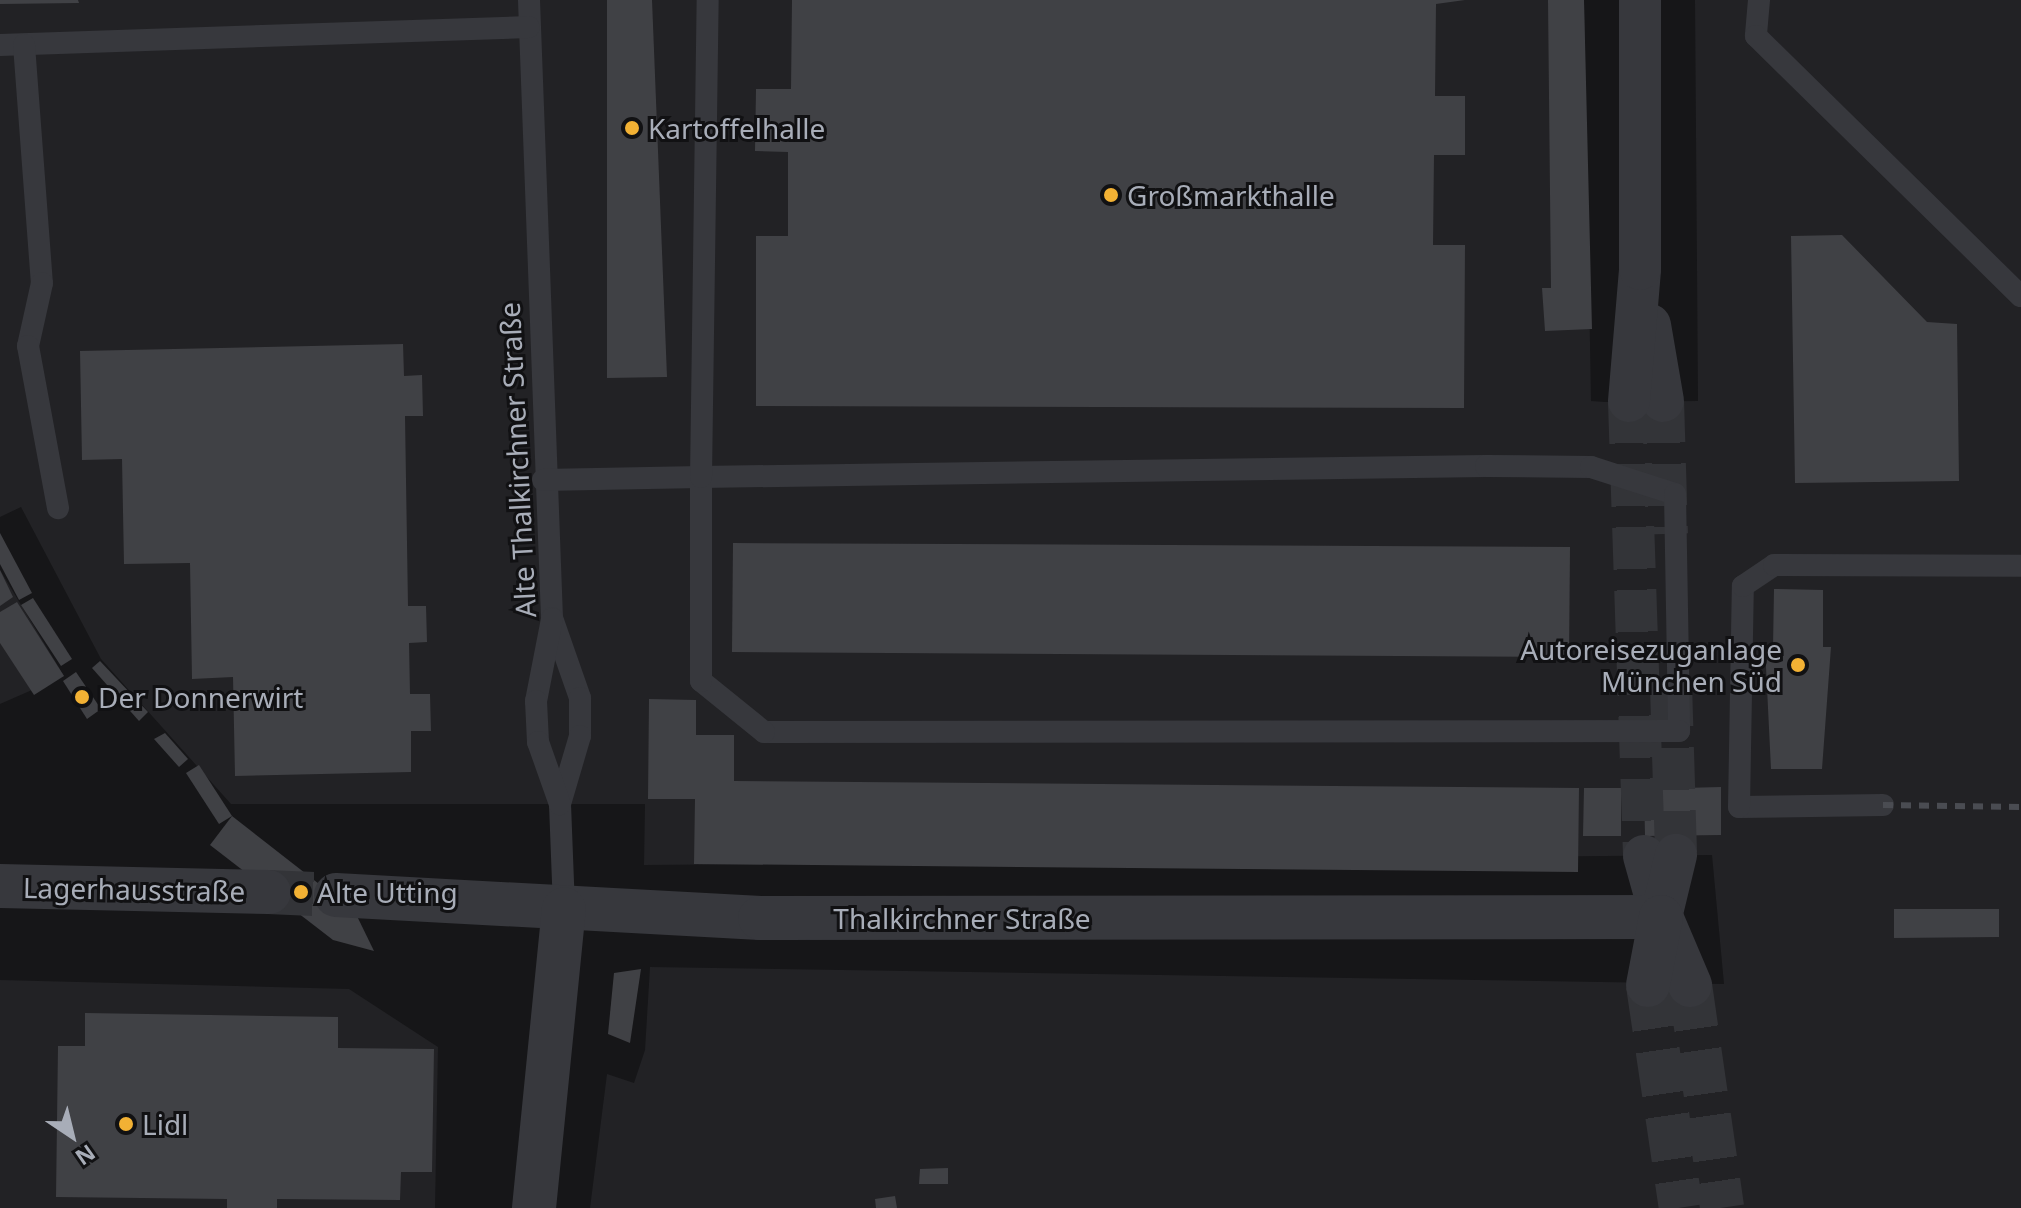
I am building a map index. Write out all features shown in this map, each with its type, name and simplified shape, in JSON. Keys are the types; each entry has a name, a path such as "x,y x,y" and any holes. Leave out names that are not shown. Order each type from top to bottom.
{"street":[{"path":"1640,0 1640,269 1646,401"},
{"path":"1660,855 1661,917 1669,985"},
{"name":"Lagerhausstraße","path":"0,886 269,892"},
{"path":"336,895 564,910 534,1208"},
{"name":"Thalkirchner Straße","path":"564,910 775,918 1661,917"}],"lane":[{"name":"Alte Thalkirchner Straße","path":"529,0 543,480 552,618 580,698 580,736 560,804 564,910"},
{"path":"543,480 701,477 1591,467 1675,494 1679,731 764,732 701,681 701,477 708,0"},
{"path":"1759,0 1756,36 2021,296"},
{"path":"0,45 529,27"},
{"path":"24,45 42,283 28,346 58,508"},
{"path":"1883,805 1739,807 1739,601 1751,575 1774,565 2021,566"},
{"path":"552,618 536,701 538,742 560,804"}],"shaded area":[{"path":"0,0 1584,0 1591,401 1605,402 1698,401 1695,0 2021,0 2021,1208 590,1208 607,1074 634,1083 645,1050 650,967 1724,984 1712,855 644,865 645,804 231,804 101,659 21,507 0,517"},
{"path":"0,570 64,676 0,704"},
{"path":"0,980 349,989 438,1047 435,1208 0,1208"}],"building":[{"path":"0,0 78,0 79,3 0,4"},
{"name":"Kartoffelhalle","path":"607,0 652,0 667,377 607,378"},
{"name":"Großmarkthalle","path":"792,0 1465,0 1436,4 1435,96 1465,96 1465,155 1434,155 1433,245 1465,245 1464,408 756,406 756,236 788,236 788,152 755,151 756,89 791,89"},
{"path":"1548,0 1584,0 1592,329 1545,331 1542,288 1551,288"},
{"path":"1842,235 1927,322 1957,324 1959,481 1795,483 1791,236"},
{"path":"403,344 404,376 422,375 423,416 405,416 408,606 426,606 427,642 409,643 410,694 430,694 431,731 411,731 411,772 235,776 233,677 192,679 190,563 124,564 122,459 82,460 80,351"},
{"path":"0,533 32,593 19,600 0,564"},
{"path":"733,543 1570,547 1569,657 732,652"},
{"path":"0,570 13,597 0,606"},
{"name":"Autoreisezuganlage München Süd","path":"1774,589 1823,590 1823,647 1831,647 1822,769 1771,769 1765,647 1773,647"},
{"path":"33,598 72,659 61,666 21,605"},
{"path":"17,602 64,676 34,695 0,643 0,612"},
{"path":"100,661 148,712 139,721 92,668"},
{"path":"76,672 101,709 87,719 63,681"},
{"path":"649,699 696,700 696,735 734,735 734,781 1579,788 1578,872 694,864 695,799 648,799"},
{"path":"165,733 188,759 179,767 154,739"},
{"path":"199,765 232,816 219,824 186,773"},
{"path":"1721,787 1721,835 1645,836 1644,789"},
{"path":"1584,788 1621,788 1621,836 1583,836"},
{"name":"Alte Utting","path":"232,816 355,912 374,951 333,940 210,845"},
{"path":"1894,909 1999,909 1999,937 1894,938"},
{"path":"641,969 630,1043 608,1034 614,973"},
{"path":"85,1013 338,1017 338,1048 434,1049 432,1172 401,1172 400,1200 277,1199 277,1208 227,1208 227,1199 56,1197 58,1046 85,1046"},
{"path":"948,1168 948,1184 919,1184 920,1169"},
{"path":"895,1196 897,1208 876,1208 875,1199"}],"tunnel":[{"path":"1629,401 1644,856"},
{"path":"1663,401 1667,534"},
{"path":"1671,685 1676,855"},
{"path":"269,892 336,895"},
{"path":"1648,985 1681,1208"},
{"path":"1690,985 1722,1208"}],"railway":[{"path":"1883,805 2021,807"}],"place":[{"name":"Kartoffelhalle","path":"632,128"},
{"name":"Großmarkthalle","path":"1111,195"},
{"name":"Autoreisezuganlage München Süd","path":"1798,665"},
{"name":"Der Donnerwirt","path":"82,697"},
{"name":"Alte Utting","path":"301,892"},
{"name":"Lidl","path":"126,1124"}]}
